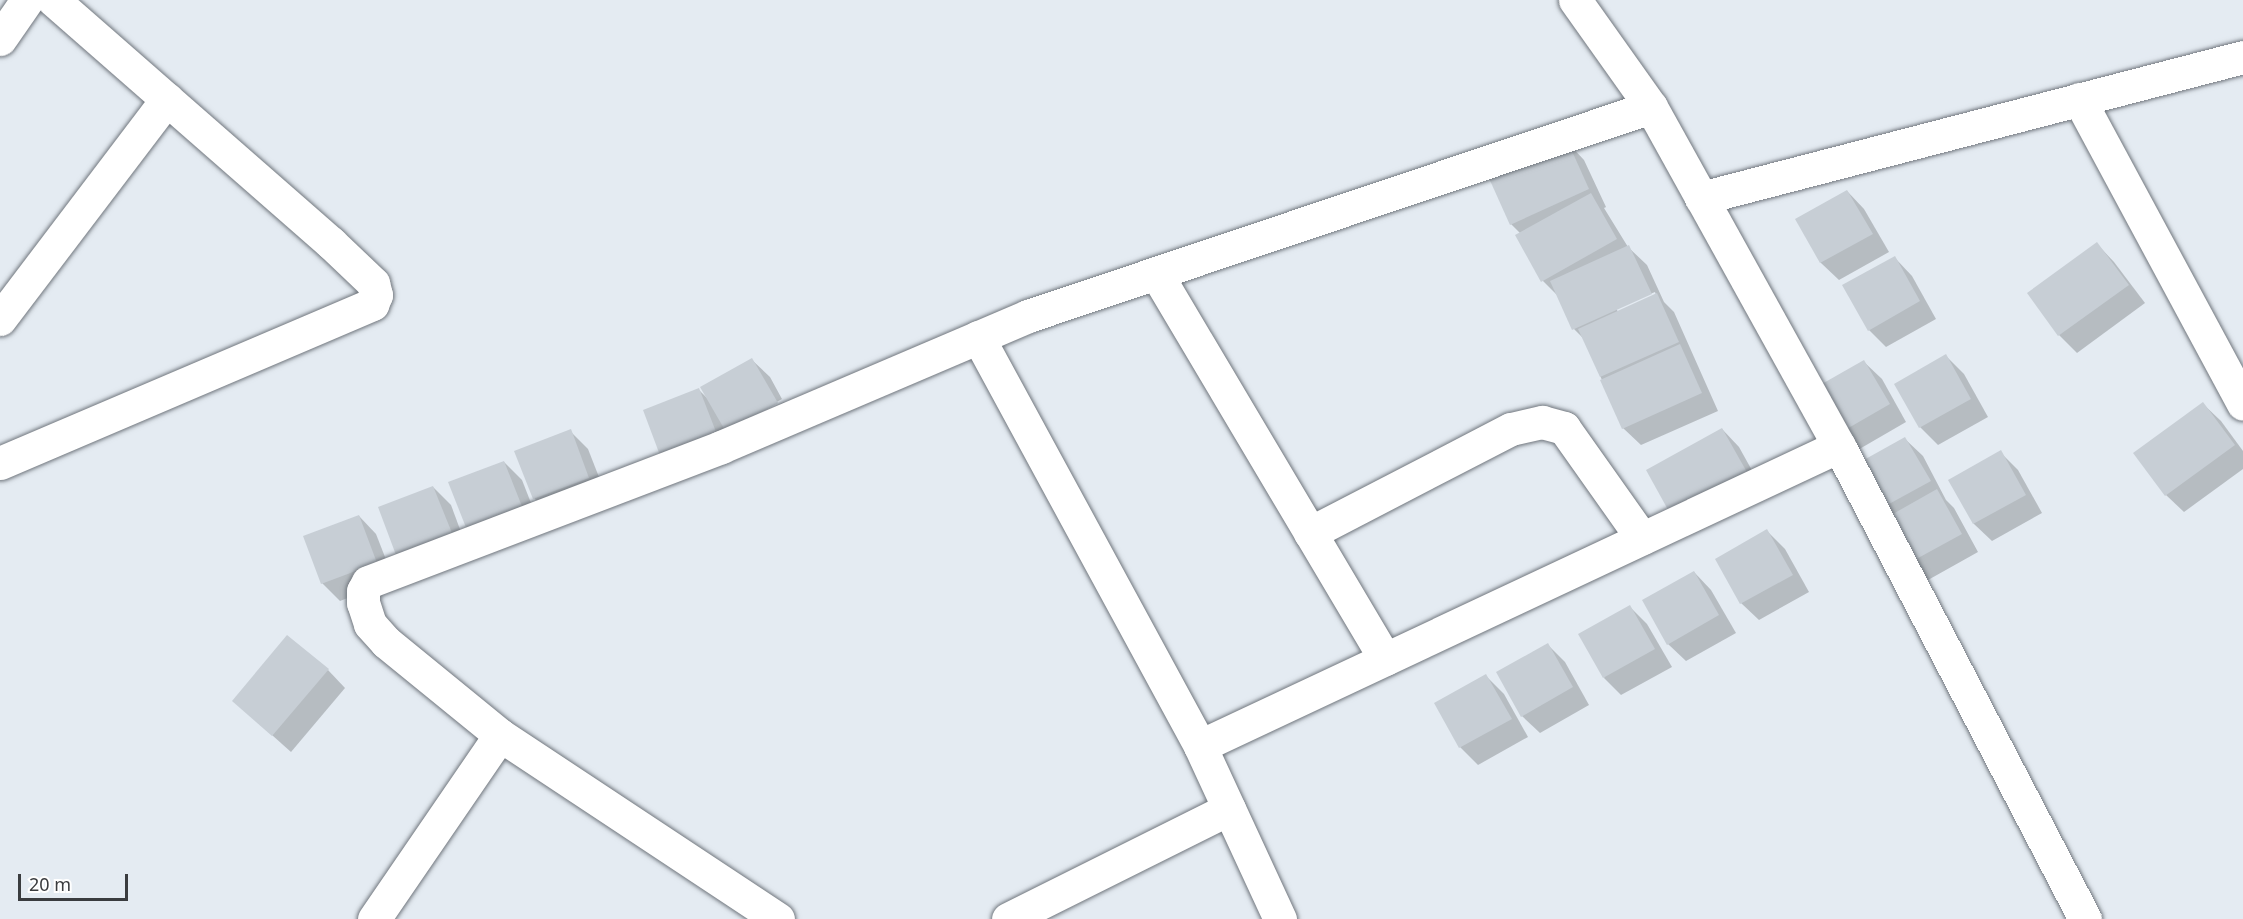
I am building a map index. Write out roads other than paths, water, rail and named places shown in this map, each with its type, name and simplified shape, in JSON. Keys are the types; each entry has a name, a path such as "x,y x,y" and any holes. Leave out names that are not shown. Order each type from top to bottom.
{"street":[{"path":"0,39 27,0"},
{"path":"0,463 372,304 376,295 373,283 52,0"},
{"path":"1575,0 1651,107 1839,446 2085,919"},
{"path":"1701,198 2243,57"},
{"path":"0,319 167,99"},
{"path":"2079,99 2243,404"},
{"path":"778,919 500,735 386,642 369,624 363,603 363,591 368,582 721,447 1028,316 1651,107"},
{"path":"1156,273 1385,659"},
{"path":"978,337 1200,746 1280,919"},
{"path":"1311,533 1511,429 1542,422 1564,428 1642,538"},
{"path":"1200,746 1839,446"},
{"path":"374,919 500,735"},
{"path":"1008,919 1229,809"}]}
